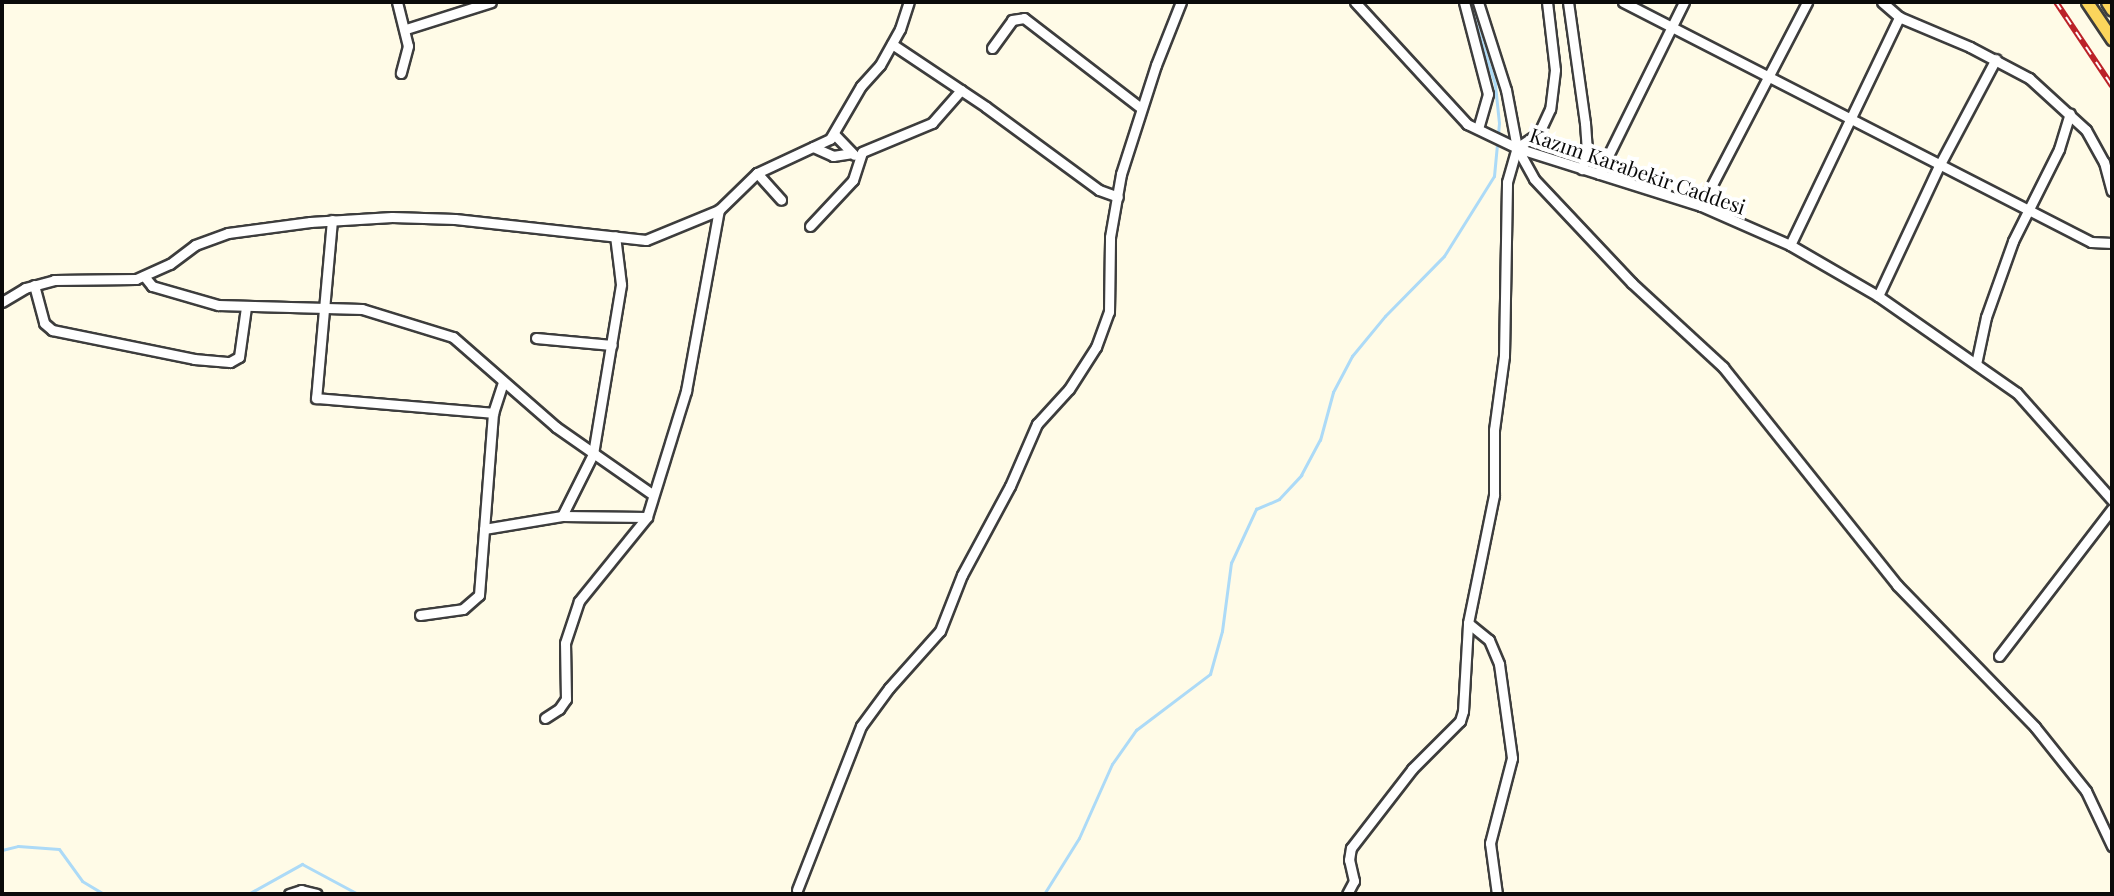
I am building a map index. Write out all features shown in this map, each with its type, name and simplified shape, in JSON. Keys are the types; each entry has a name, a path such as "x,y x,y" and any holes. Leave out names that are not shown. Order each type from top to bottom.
{"main road":[{"path":"2087,2 2112,39"},
{"path":"2107,2 2112,10"}],"street":[{"path":"397,2 406,29 407,56 401,73"},
{"path":"406,29 491,2"},
{"path":"2,302 34,285 65,279 144,276 170,264 195,245 228,233 332,220 455,219 646,240 719,210 757,173 834,134 861,86 880,65 892,44 909,2"},
{"path":"797,890 861,726 889,688 940,631 962,575 1005,496 1037,424 1069,389 1096,347 1109,312 1110,237 1121,174 1141,108 1181,2"},
{"name":"Kazım Karabekir Caddesi","path":"1355,2 1467,124 1517,148 1701,206 1790,245 1878,296 2017,393 2112,500"},
{"path":"1464,2 1488,94 1478,129"},
{"path":"1478,2 1506,90 1517,148 1545,191 1632,283 1723,367 1897,585 1977,663 2035,727 2086,791 2112,846"},
{"path":"1347,894 1354,881 1349,860 1351,848 1412,769 1460,721 1468,623 1494,495 1494,430 1504,356 1507,182 1517,148 1539,133 1550,109 1555,70 1547,2"},
{"path":"1568,2 1585,123 1587,151 1582,169"},
{"path":"1623,2 1670,29 2028,211 2091,242 2112,243"},
{"path":"1599,174 1684,2"},
{"path":"1701,206 1807,2"},
{"path":"1882,2 1899,17 1996,59 2029,78 2086,130 2104,162 2112,191"},
{"path":"1790,245 1899,17"},
{"path":"992,48 1012,20 1024,18 1141,108"},
{"path":"892,44 1099,190 1118,197"},
{"path":"1878,296 1939,166 1996,59"},
{"path":"813,147 833,156 854,156 868,147 910,134 932,123 961,90"},
{"path":"1976,364 1986,317 2028,211 2059,149 2070,114"},
{"path":"810,226 853,180 854,156 834,134"},
{"path":"757,173 781,200"},
{"path":"545,718 559,709 566,699 565,643 579,601 647,517 686,391 719,210"},
{"path":"332,220 316,398 493,413"},
{"path":"562,516 593,454 621,273 615,236"},
{"path":"144,276 152,286 218,305 323,307 378,312 453,337 503,383 593,454 652,494"},
{"path":"34,285 44,323 52,330 194,359 230,362 239,357 246,307"},
{"path":"536,338 612,345"},
{"path":"420,615 463,609 477,599 493,413 503,383"},
{"path":"1999,656 2112,509"},
{"path":"484,529 562,516 647,517"},
{"path":"1468,623 1489,640 1495,651 1511,744 1509,778 1490,843 1497,894"},
{"path":"289,894 305,890 317,894"}],"waterway":[{"path":"1044,894 1079,838 1112,764 1136,730 1210,674 1222,631 1231,563 1256,509 1279,499 1301,475 1320,440 1333,392 1352,356 1385,316 1444,256 1494,176 1499,123 1495,84 1469,2"},
{"path":"2,850 18,846 59,849 82,881 104,894"},
{"path":"248,894 302,864 358,894"}],"railway":[{"path":"2056,2 2112,86"}]}
